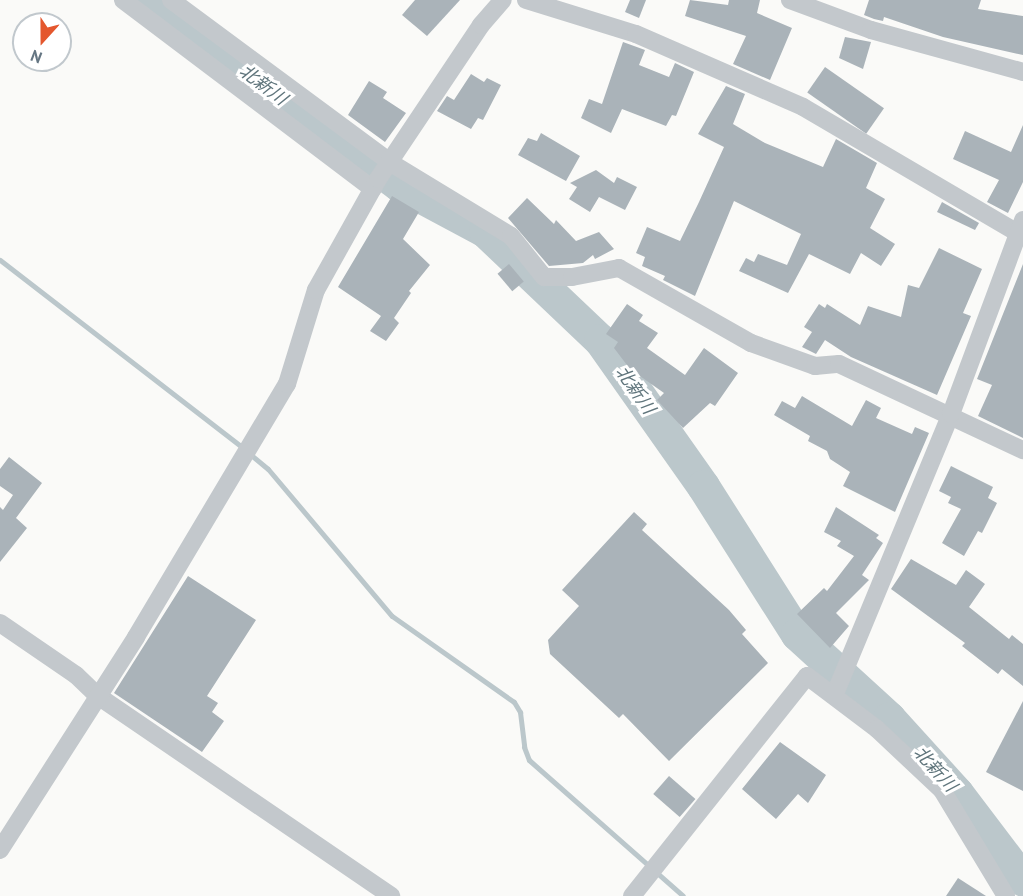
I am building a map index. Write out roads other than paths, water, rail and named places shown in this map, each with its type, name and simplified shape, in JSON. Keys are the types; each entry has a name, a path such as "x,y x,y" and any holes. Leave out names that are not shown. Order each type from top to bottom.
{"street":[{"path":"123,0 375,184"},
{"path":"171,0 391,163 511,236 544,277 572,277 619,268 751,343 815,366 840,364 951,414 1023,450"},
{"path":"0,850 242,463 287,384 316,290 375,184 481,25 504,0"},
{"path":"526,0 636,34 803,106 1021,229 951,414 850,651 836,691"},
{"path":"790,0 871,30 1023,72"},
{"path":"0,623 76,675 98,696 391,896"},
{"path":"632,896 807,676 836,691 942,790 1006,896"}],"waterway":[{"name":"北新川","path":"149,0 399,185 485,231 600,340 703,486 797,634 889,718 957,793 1023,880"},
{"path":"0,260 243,448"},
{"path":"250,454 268,469 392,616 514,702 520,712 524,747 529,760 683,896"}]}
